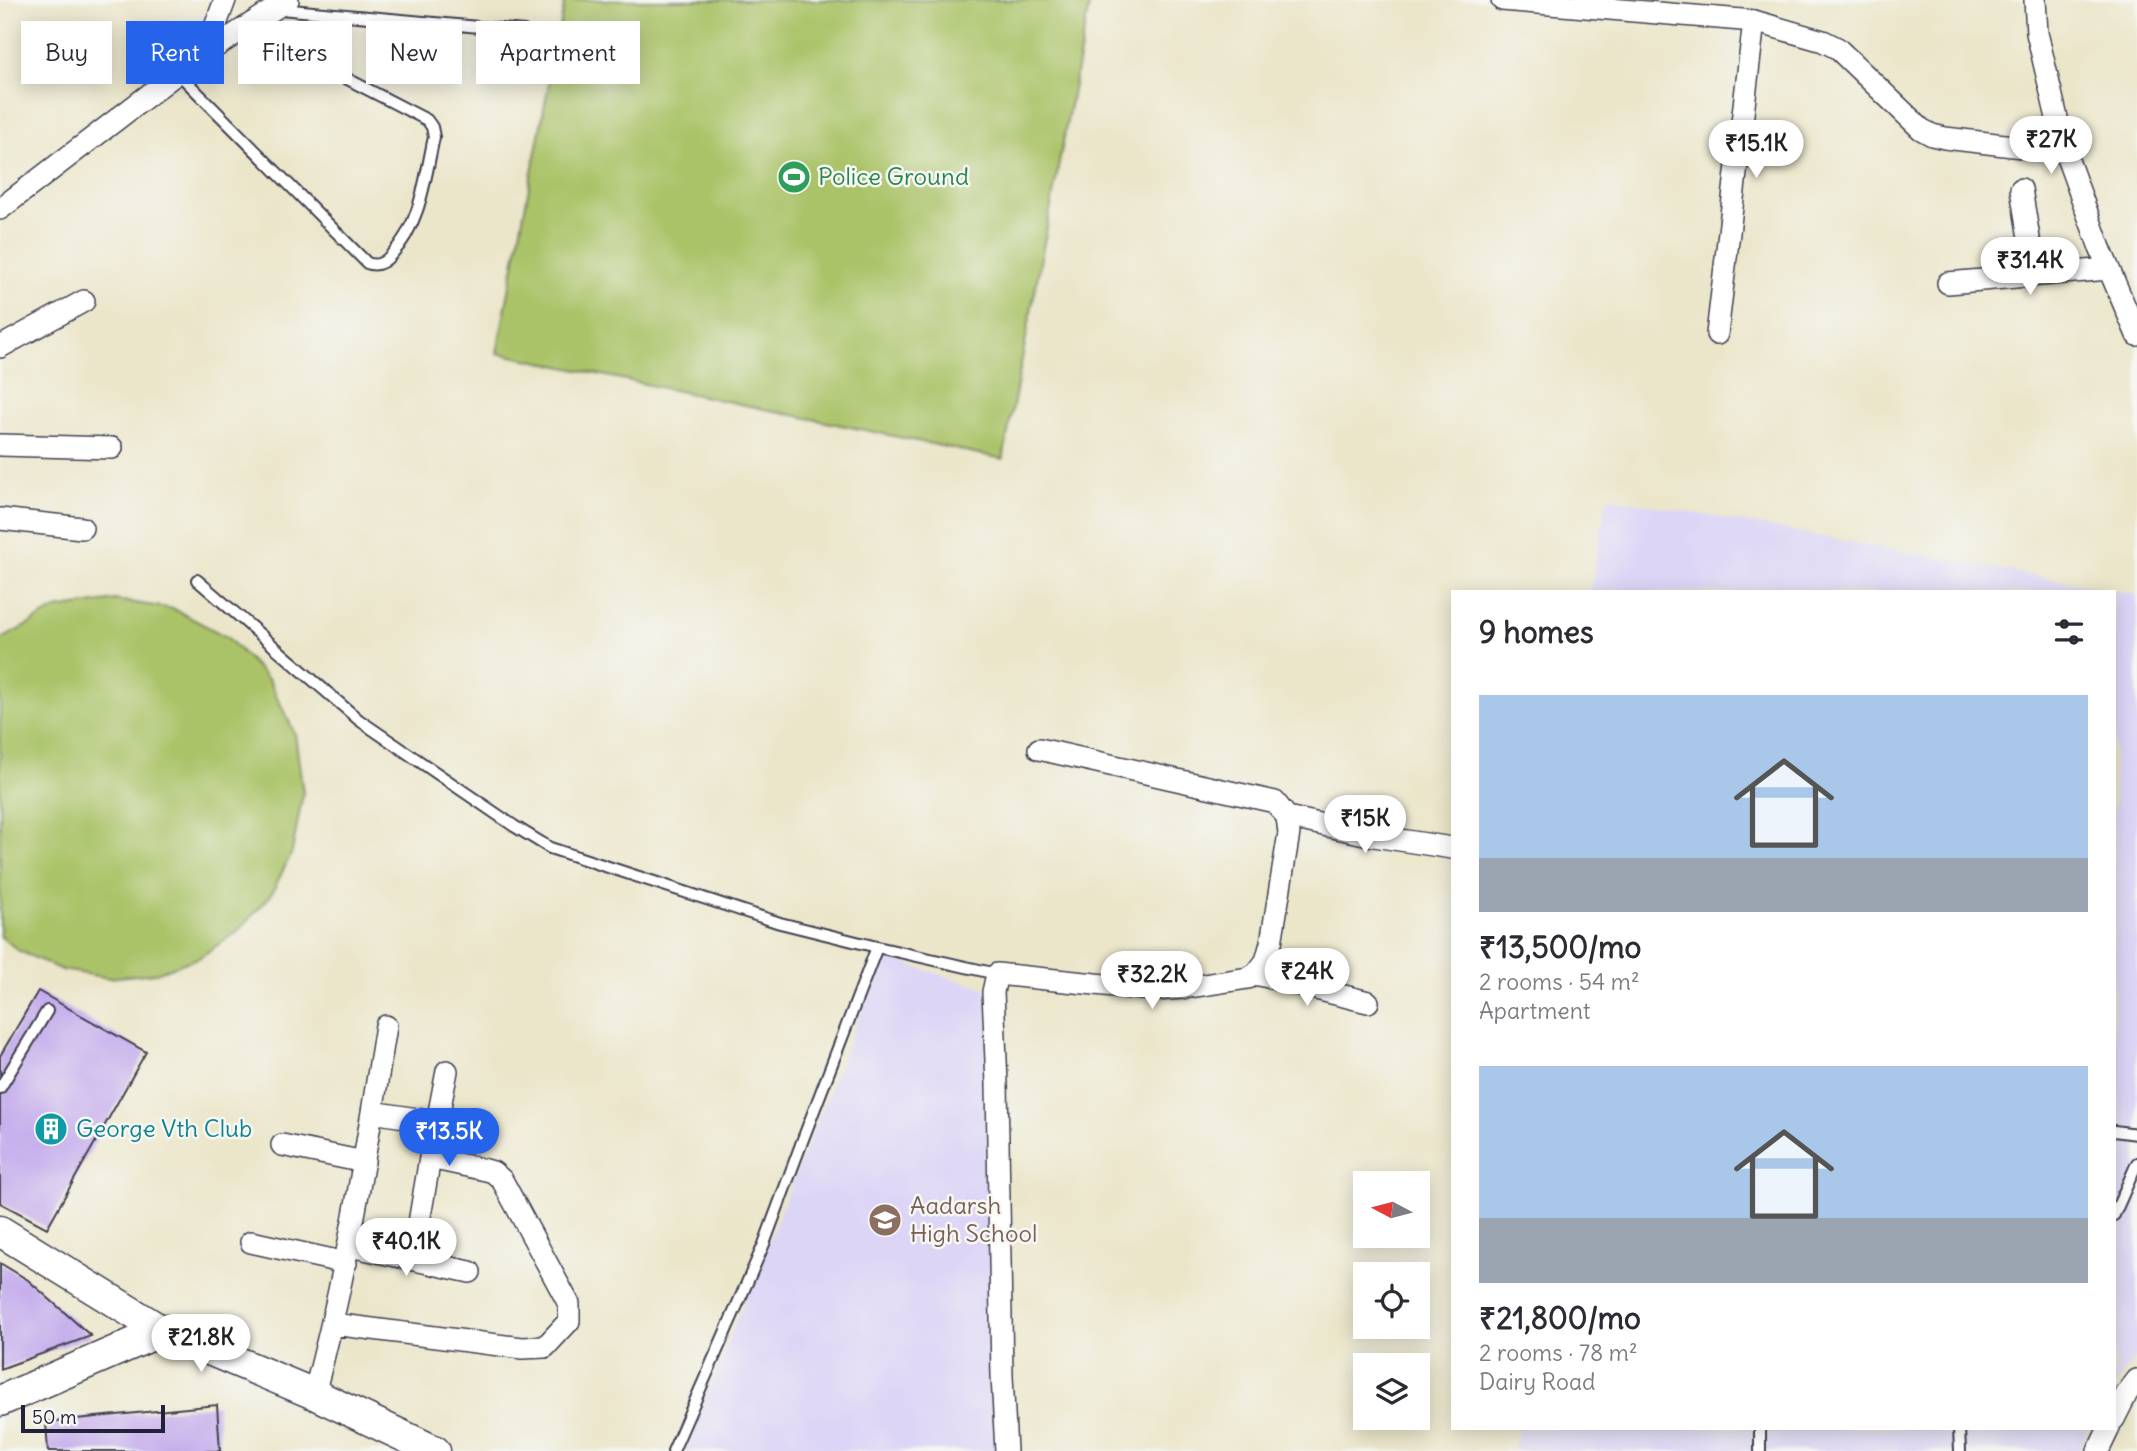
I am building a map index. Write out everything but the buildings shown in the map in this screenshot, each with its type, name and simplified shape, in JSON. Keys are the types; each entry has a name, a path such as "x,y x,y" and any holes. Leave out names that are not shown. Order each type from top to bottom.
{"street":[{"path":"217,21 225,0"},
{"path":"1502,0 1754,20 1837,47 1921,129 1932,135 1961,141 2065,152"},
{"path":"2035,0 2037,33 2065,152 2108,269 2137,335"},
{"path":"255,21 281,4"},
{"path":"1717,334 1754,20"},
{"path":"1,207 163,84"},
{"path":"2021,189 2035,275"},
{"path":"1948,283 2108,269"},
{"path":"0,347 84,301"},
{"path":"0,445 112,448"},
{"path":"0,519 82,528"},
{"path":"1006,1451 993,992 998,974 1154,990 1248,978 1256,974 1266,961 1289,833 1287,817 1275,802 1039,749"},
{"path":"1287,817 1451,849"},
{"path":"1256,974 1368,1002"},
{"path":"314,1395 348,1255 386,1026"},
{"path":"413,1258 429,1158 447,1071"},
{"path":"372,1112 437,1122"},
{"path":"282,1145 364,1162"},
{"path":"333,1324 522,1348 545,1346 569,1321 569,1304 502,1181 493,1172 429,1158"},
{"path":"0,1231 164,1330 314,1395 433,1451"},
{"path":"251,1242 348,1255 413,1258 470,1272"},
{"path":"0,1401 164,1330"},
{"path":"2116,1416 2134,1390"},
{"path":"2098,1451 2108,1430"}],"lane":[{"path":"281,4 476,26"},
{"path":"189,84 367,263 373,265 384,261 402,243 416,217 434,137 427,120 352,81"},
{"path":"197,580 359,720 550,848 780,923 998,974"},
{"path":"673,1451 764,1244 877,947"},
{"path":"0,1088 47,1011"},
{"path":"2116,1131 2137,1134"},
{"path":"2116,1210 2137,1163"},
{"path":"1760,1430 1760,1451"},
{"path":"1959,1430 1961,1451"}],"shaded area":[{"path":"1607,497 2110,590 1590,590"},
{"path":"2116,591 2137,595 2137,1355 2116,1383"},
{"name":"Aadarsh High School","path":"883,957 988,989 996,1451 684,1451"},
{"path":"1519,1430 2087,1430 2079,1451 1514,1451"}],"green space":[{"name":"Police Ground","path":"565,0 1090,0 1003,459 497,353 549,84 640,84 640,21 561,21"},
{"path":"115,600 174,609 227,637 269,680 295,734 303,793 292,852 271,895 239,930 200,957 156,973 109,978 62,970 19,951 0,936 0,640 56,609"}],"place":[{"name":"Police Ground","path":"794,177"},
{"name":"George Vth Club","path":"51,1129"},
{"name":"Aadarsh High School","path":"885,1220"}]}
